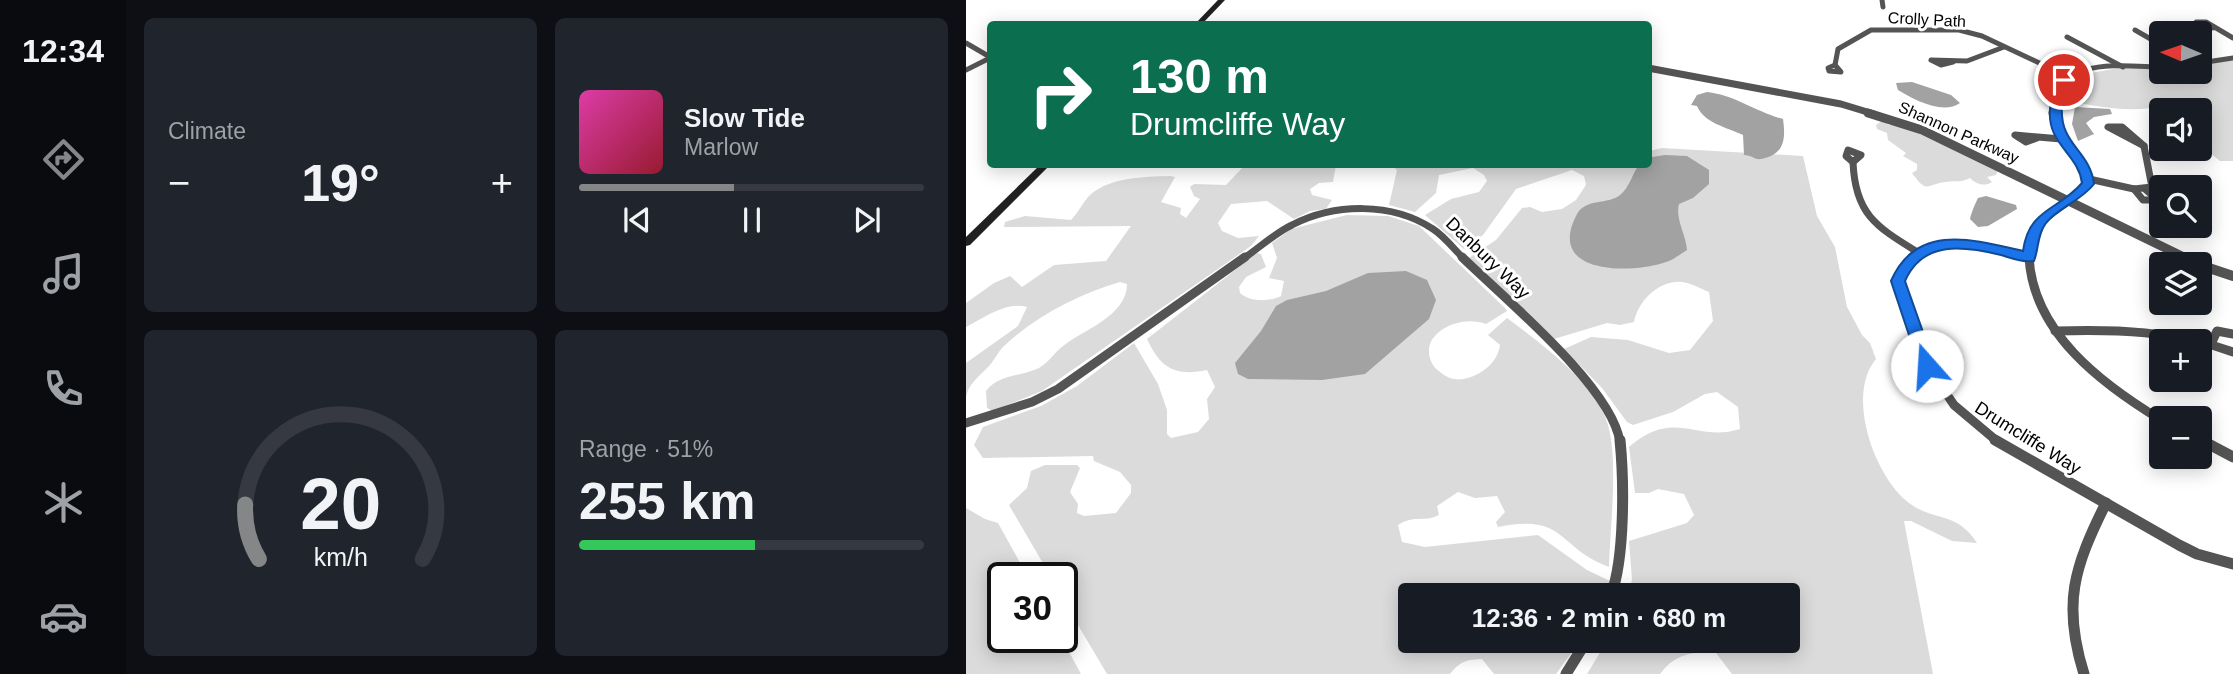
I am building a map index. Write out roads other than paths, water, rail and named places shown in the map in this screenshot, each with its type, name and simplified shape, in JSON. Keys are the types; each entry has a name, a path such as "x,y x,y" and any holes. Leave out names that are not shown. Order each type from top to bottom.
{"main road":[{"path":"1202,21 1222,0"},
{"path":"966,243 1043,168"}],"street":[{"path":"2213,28 2233,38"},
{"name":"Crolly Path","path":"1835,65 1838,49 1860,34 1876,29 1959,30 1982,36 2070,77"},
{"path":"2135,30 2149,38"},
{"path":"2067,37 2123,67"},
{"path":"966,43 987,55"},
{"path":"1953,62 1971,60 2004,47"},
{"path":"2212,61 2233,58"},
{"path":"966,70 987,59"},
{"path":"2149,66 2089,70 2070,77 2058,89 2053,115 2061,139 2085,167 2089,179 2081,193 2053,208 2039,223 2032,236 2029,258 2039,302 2055,331 2100,379 2149,412"},
{"name":"Shannon Parkway","path":"1652,69 1806,96 1881,116 1962,147 2173,252"},
{"path":"2089,179 2145,189 2153,184 2144,146 2122,127 2108,127 2112,132 2144,146"},
{"path":"2037,138 2061,139"},
{"path":"1853,162 1853,191 1861,208 1886,232 1919,253 1933,246 1961,244 2029,258"},
{"path":"2134,189 2143,200 2158,200 2145,189"},
{"name":"Danbury Way","path":"966,423 1032,402 1058,388 1291,225 1321,214 1353,209 1387,209 1414,216 1435,230 1593,386 1608,405 1617,425 1621,453 1616,583"},
{"name":"Drumcliffe Way","path":"1919,253 1906,262 1898,281 1927,366 1942,393 1963,417 1991,438 2197,554 2233,564"},
{"name":"Shannon Parkway","path":"2212,269 2233,276"},
{"path":"2055,331 2122,331 2149,335"},
{"path":"2212,342 2217,331 2233,334"},
{"path":"2212,344 2233,352"},
{"path":"2212,446 2233,457"},
{"path":"2084,674 2070,620 2072,586 2077,559 2106,503"},
{"path":"1566,674 1579,653"}]}
